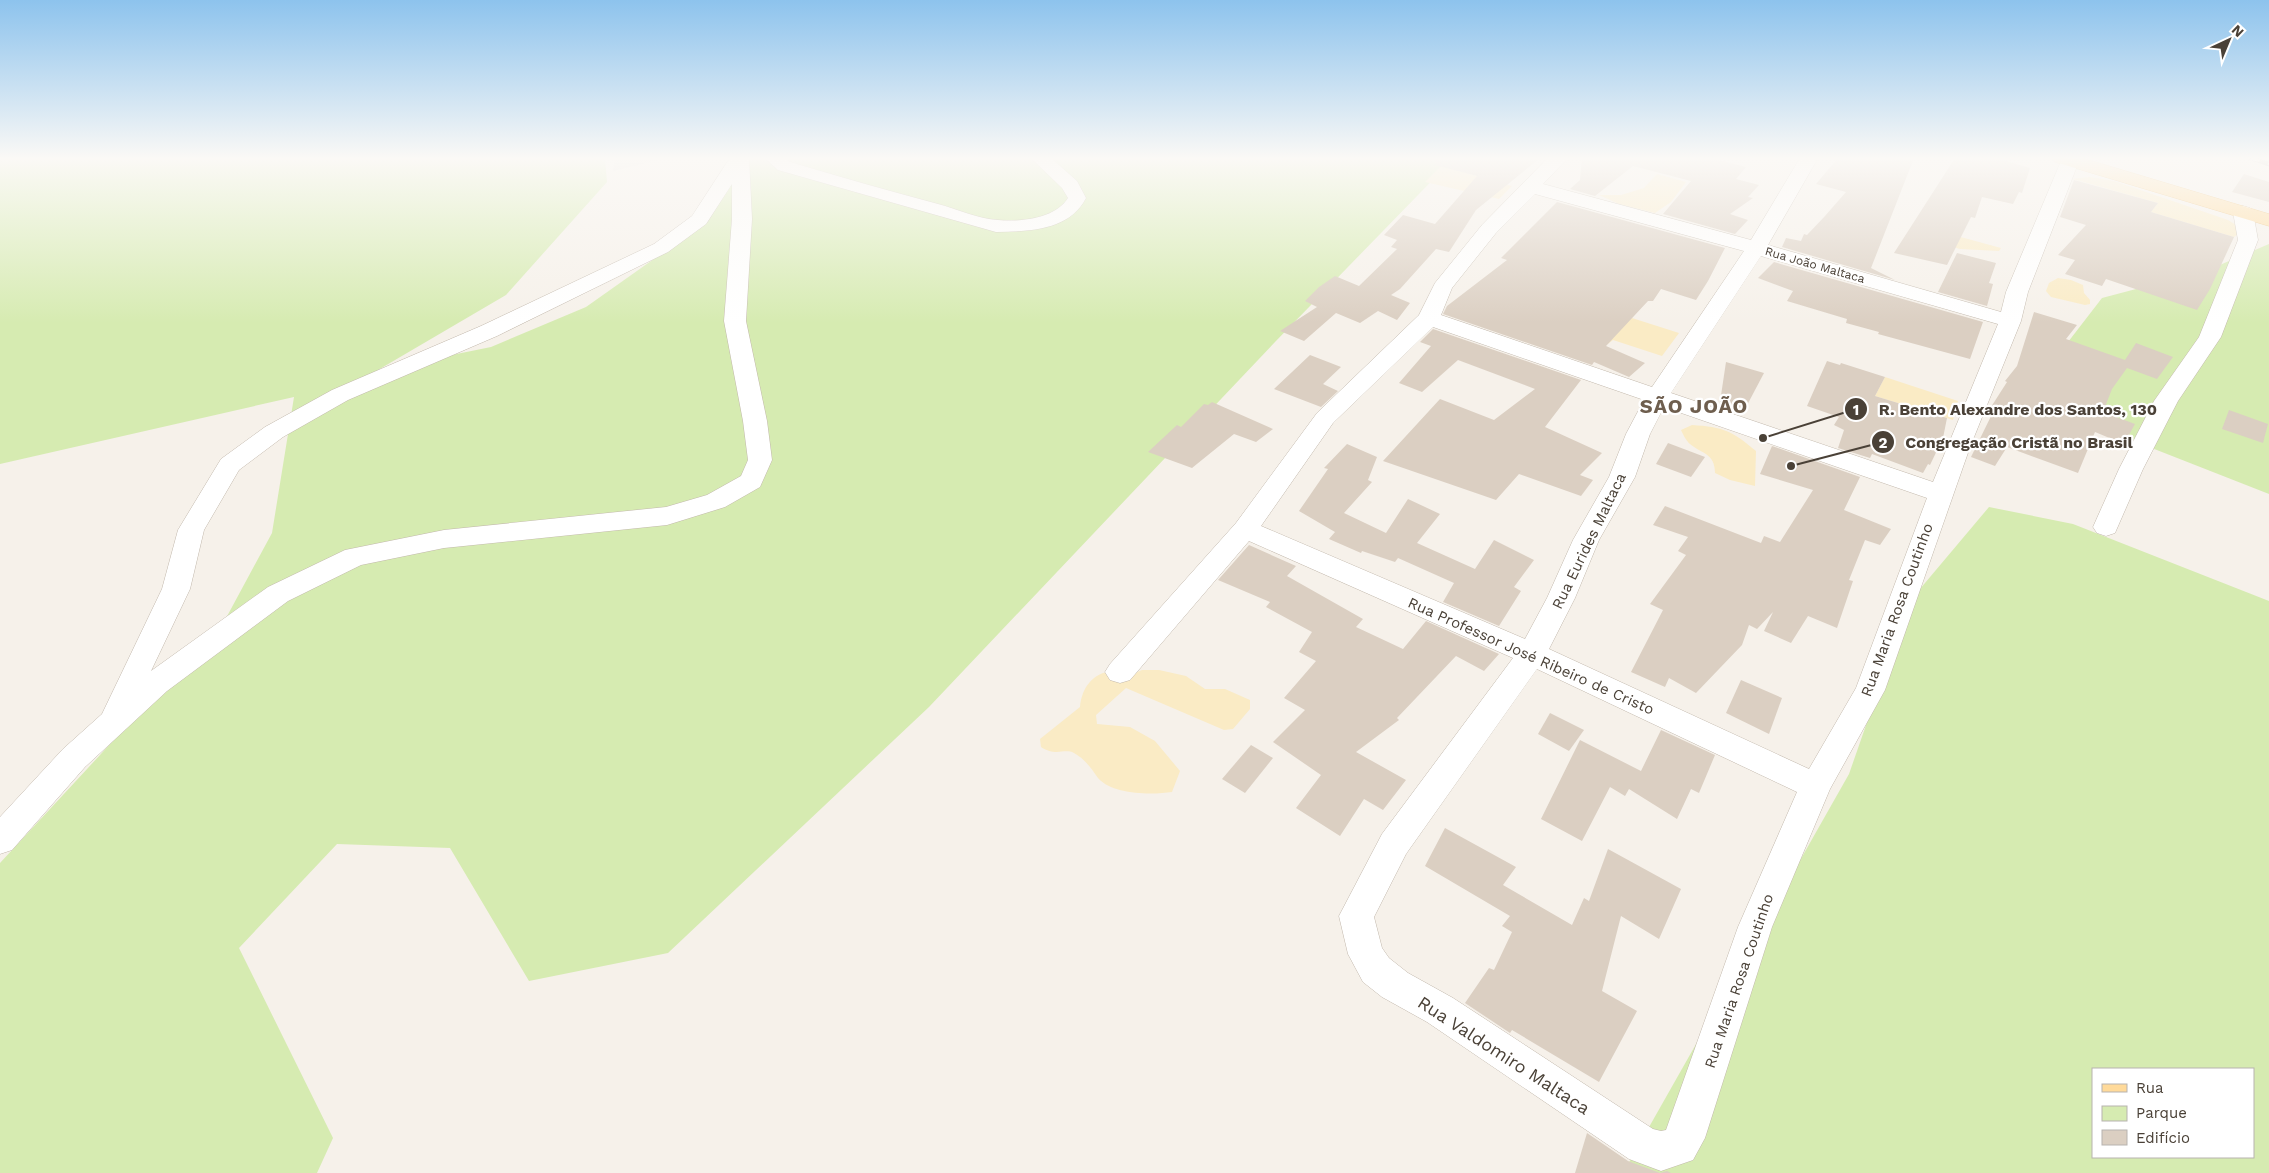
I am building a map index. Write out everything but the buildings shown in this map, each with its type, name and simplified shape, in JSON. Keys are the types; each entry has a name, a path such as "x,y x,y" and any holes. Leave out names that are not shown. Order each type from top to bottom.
{"main road":[{"path":"2245,213 2269,220"}],"street":[{"path":"112,724 176,589 191,530 230,465 274,432 340,396 489,331 661,248 699,220 704,213"},
{"path":"0,840 74,758 157,684 278,594 354,557 444,539 667,516 716,501 751,481 760,460 755,421 735,321 742,213"},
{"path":"948,213 996,226 1032,225 1052,219 1062,213"},
{"path":"1120,672 1244,529 1325,418 1428,318 1442,287 1489,229 1506,213"},
{"name":"Rua João Maltaca","path":"1627,213 2010,320"},
{"name":"Rua Eurides Maltaca","path":"1356,916 1394,844 1532,654 1586,540 1622,477 1638,434 1658,396 1756,248 1777,213"},
{"name":"Rua Maria Rosa Coutinho","path":"1685,1138 1755,927 1815,786 1870,690 1940,494 2010,320 2017,292 2046,213"},
{"path":"2106,527 2131,469 2166,401 2210,337 2258,243 2243,213"},
{"path":"1428,318 1940,494"},
{"name":"Rua Professor José Ribeiro de Cristo","path":"1244,529 1532,654 1815,786"},
{"name":"Rua Valdomiro Maltaca","path":"1356,916 1366,954 1376,970 1395,985 1440,1010 1644,1146 1661,1151 1679,1146 1685,1138"}],"green space":[{"path":"0,213 580,213 506,295 378,370 491,347 586,307 668,249 699,213 1401,213 1275,342 929,707 668,953 529,981 450,848 337,844 239,948 333,1138 317,1173 0,1173 0,863 225,620 272,533 294,397 0,464"},
{"path":"2269,244 2269,494 2065,414 2048,368 2102,298 2208,270"},
{"path":"1989,507 2073,524 2269,601 2269,1173 1623,1173 1849,774 1909,602"}],"sand":[{"path":"2153,213 2207,213 2228,220 2241,228 2240,232 2234,237"},
{"path":"1935,230 2001,248 1999,251 1960,249 1942,244"},
{"path":"2058,278 2071,280 2083,285 2084,293 2090,300 2090,304 2085,305 2051,297 2046,291 2049,283"},
{"path":"1632,318 1679,333 1662,356 1613,340 1586,360"},
{"path":"1885,377 1958,401 1953,420 1875,396"},
{"path":"1692,425 1727,431 1756,451 1755,486 1730,480 1715,473 1713,461 1689,443 1681,430"},
{"path":"1142,670 1159,670 1186,676 1205,689 1225,689 1250,700 1250,709 1233,729 1224,730 1126,688 1096,715 1097,724 1130,727 1155,741 1180,771 1172,792 1144,793 1113,788 1098,778 1078,755 1067,751 1055,752 1041,747 1040,739 1080,707 1085,689 1095,677 1102,673 1110,672 1128,676"}],"place":[{"name":"R. Bento Alexandre dos Santos, 130","path":"1763,438"},
{"name":"Congregação Cristã no Brasil","path":"1791,466"}],"district":[{"name":"SÃO JOÃO","path":"1694,406"}]}
